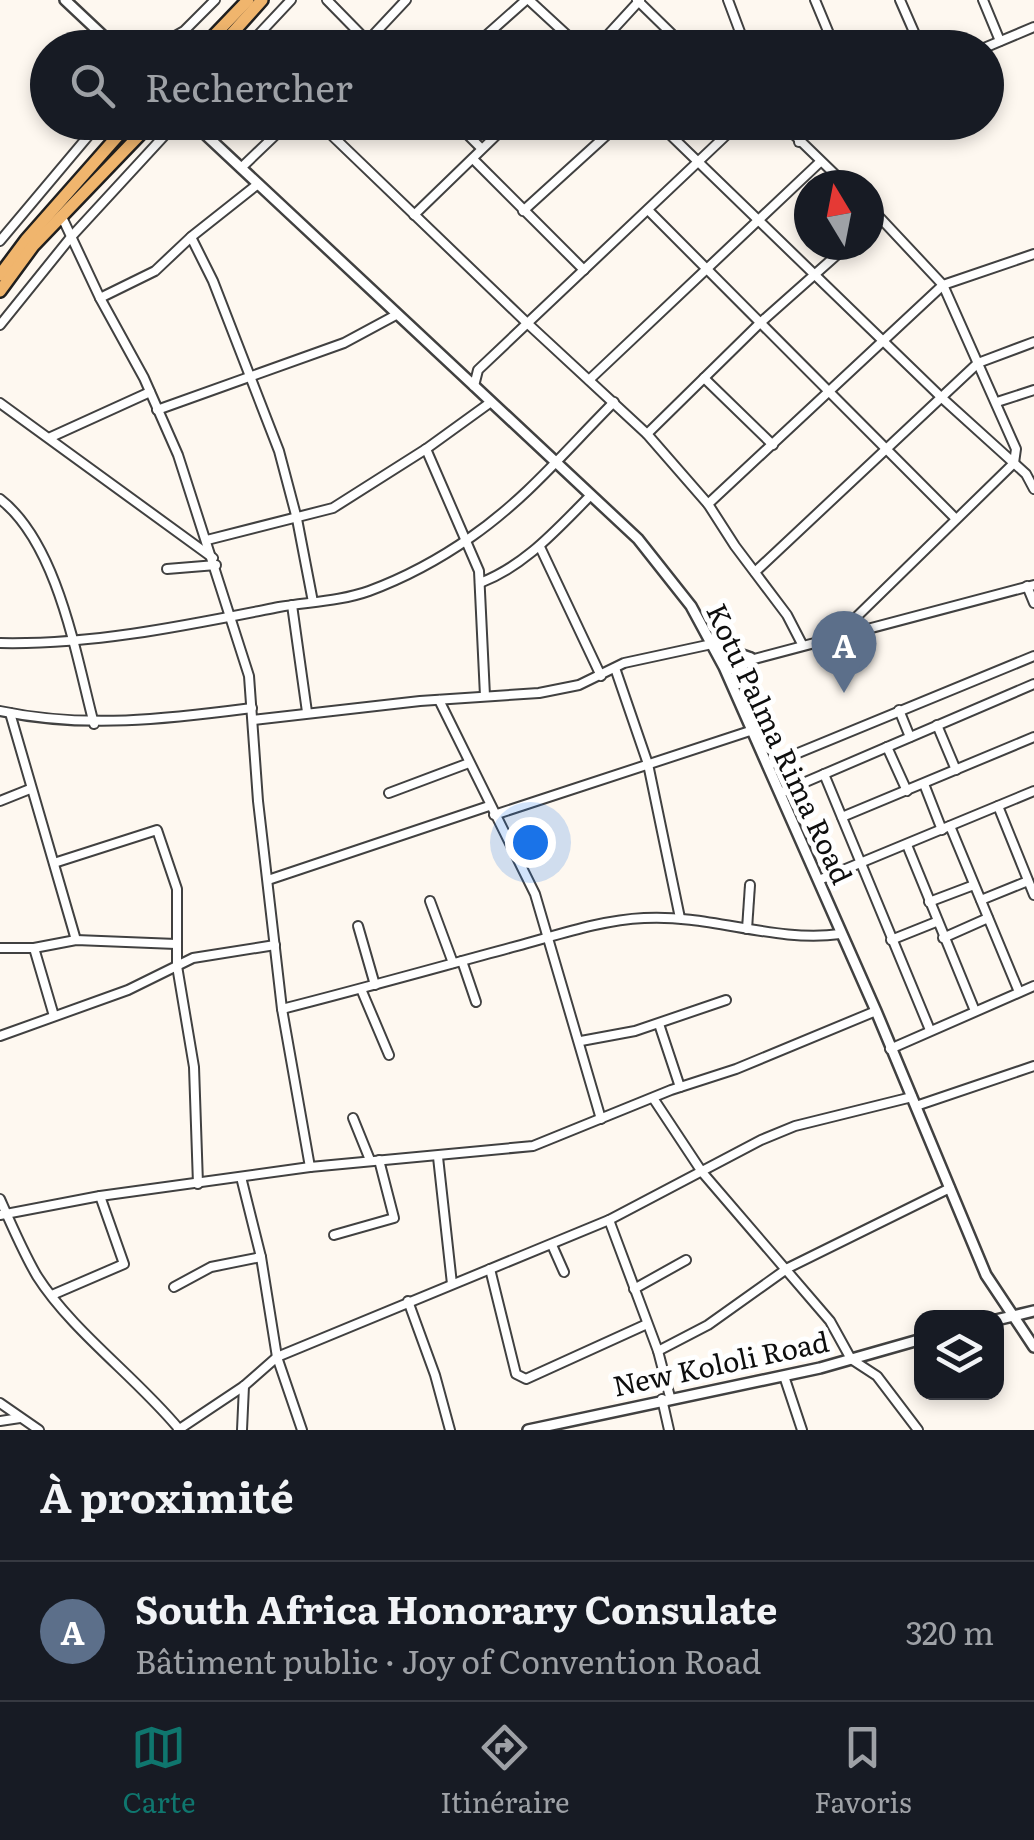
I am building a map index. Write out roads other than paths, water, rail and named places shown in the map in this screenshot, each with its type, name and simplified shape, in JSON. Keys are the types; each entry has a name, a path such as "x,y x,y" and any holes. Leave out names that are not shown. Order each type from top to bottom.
{"main road":[{"path":"219,30 248,0"},
{"path":"236,30 262,0"},
{"path":"0,275 114,140"},
{"path":"0,291 61,216 135,140"}],"street":[{"path":"65,0 99,30"},
{"path":"185,30 215,0"},
{"path":"263,30 291,0"},
{"path":"328,0 355,30"},
{"path":"381,30 406,0"},
{"path":"493,30 528,0 562,30"},
{"path":"728,0 739,30"},
{"path":"815,0 828,30"},
{"path":"900,0 913,30"},
{"path":"983,0 995,30"},
{"path":"612,30 639,1 668,30"},
{"path":"1004,39 1034,28"},
{"path":"0,241 85,140"},
{"path":"0,325 71,237 160,140"},
{"name":"Kotu Palma Rima Road","path":"211,140 638,538 691,606 753,730 986,1275 1034,1348"},
{"path":"241,168 271,140"},
{"path":"337,140 647,434 708,504 787,615 802,644"},
{"path":"473,140 481,148"},
{"path":"414,215 474,160 490,140"},
{"path":"523,211 601,140"},
{"path":"676,140 942,398 1014,463 1030,472 1034,489"},
{"path":"474,386 478,370 526,322 720,140"},
{"path":"799,142 829,170"},
{"path":"474,160 584,270"},
{"path":"589,380 820,162"},
{"path":"100,298 155,271 191,236 258,184"},
{"path":"648,210 956,519"},
{"path":"61,216 178,455 249,676 282,1008 310,1167"},
{"path":"839,634 1014,463 1016,449 943,285 884,220"},
{"path":"191,236 213,281 279,452 313,602"},
{"path":"708,504 943,285 1034,254"},
{"path":"647,434 760,323 832,260"},
{"path":"157,410 344,344 396,315"},
{"path":"756,572 978,363 1034,342"},
{"path":"704,378 773,444"},
{"path":"997,402 1034,390"},
{"path":"51,438 150,392"},
{"path":"207,540 333,508 492,402"},
{"path":"0,643 72,641 367,592 468,540 557,464 614,402"},
{"path":"0,403 215,562"},
{"path":"426,449 468,540 480,584 484,696"},
{"path":"480,584 506,573 540,547 590,496"},
{"path":"0,500 17,512 66,609 94,724"},
{"path":"540,547 601,676"},
{"path":"167,570 215,562"},
{"path":"724,667 1031,586 1034,603"},
{"path":"292,605 307,712"},
{"path":"253,720 439,700 539,694 601,676 624,663 712,644 750,658"},
{"path":"768,765 1034,656"},
{"path":"734,690 737,674 750,658"},
{"path":"615,668 648,764 680,918"},
{"path":"780,792 1034,684"},
{"path":"439,700 535,894 581,1040 601,1119"},
{"path":"76,940 5,712 94,724 252,708"},
{"path":"899,710 910,737"},
{"path":"937,725 956,770"},
{"path":"268,880 753,730"},
{"path":"842,817 1034,737"},
{"path":"887,747 907,791"},
{"path":"389,793 469,763"},
{"path":"824,774 930,1030"},
{"path":"924,784 981,900 1019,992"},
{"path":"0,801 30,789"},
{"path":"819,880 1034,791"},
{"path":"998,806 1034,895"},
{"path":"54,862 156,830 176,889 177,966 194,1067 198,1184"},
{"path":"907,845 975,1011"},
{"path":"981,900 1028,881"},
{"path":"746,928 750,885"},
{"path":"928,902 974,885"},
{"path":"430,901 476,1002"},
{"path":"282,1008 629,920 680,918 746,928 840,934"},
{"path":"943,938 988,918"},
{"path":"892,940 936,922"},
{"path":"358,926 375,985"},
{"path":"0,948 34,948 76,940 176,944"},
{"path":"0,1036 128,990 192,958 275,945"},
{"path":"34,948 54,1016"},
{"path":"890,1049 1034,986"},
{"path":"361,989 389,1054"},
{"path":"581,1040 658,1024 726,1000"},
{"path":"3,1214 100,1196 310,1167 533,1146 876,1011"},
{"path":"658,1024 680,1086"},
{"path":"0,1199 3,1214 52,1296 149,1392 178,1429 244,1386 276,1357 609,1220 761,1140 795,1126 914,1101 1034,1066"},
{"path":"653,1098 702,1172 788,1268 830,1322 851,1358 877,1376 918,1430"},
{"path":"334,1235 394,1218 375,1160 353,1118"},
{"path":"438,1157 452,1284"},
{"path":"241,1176 261,1257 276,1357 302,1430"},
{"path":"658,1351 708,1325 788,1268 950,1188"},
{"path":"52,1296 124,1264 100,1196"},
{"path":"609,1220 658,1351 669,1430"},
{"path":"552,1245 564,1272"},
{"path":"174,1287 211,1267 261,1257"},
{"path":"634,1289 686,1260"},
{"path":"490,1269 520,1378 526,1379 647,1324"},
{"path":"408,1301 450,1430"},
{"path":"1004,1318 1034,1312"},
{"name":"New Kololi Road","path":"528,1430 784,1376 914,1341"},
{"path":"784,1376 802,1430"},
{"path":"242,1430 244,1386"},
{"path":"0,1402 38,1430"},
{"path":"0,1421 25,1423"}],"place":[{"name":"South Africa Honorary Consulate","path":"844,693"}]}
